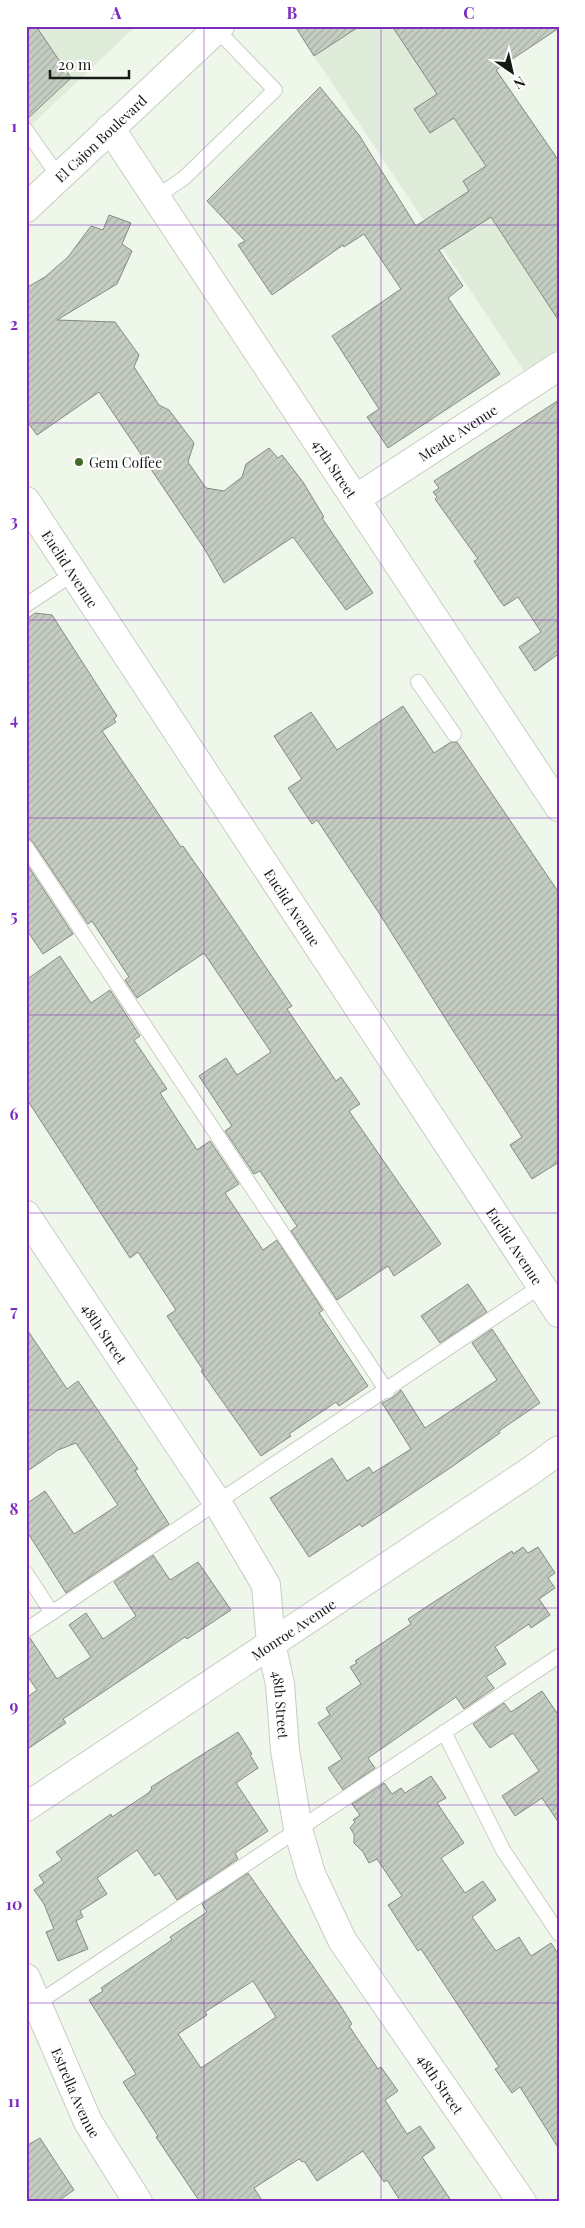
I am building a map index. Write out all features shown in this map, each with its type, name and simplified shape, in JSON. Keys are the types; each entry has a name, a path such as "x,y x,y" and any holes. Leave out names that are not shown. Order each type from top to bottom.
{"street":[{"name":"El Cajon Boulevard","path":"26,208 211,30"},
{"name":"47th Street","path":"110,128 559,807"},
{"name":"Meade Avenue","path":"356,498 559,366"},
{"name":"Euclid Avenue","path":"26,500 559,1313"},
{"name":"48th Street","path":"26,1214 217,1502 266,1585 271,1643 280,1684 285,1750 298,1829 311,1874 342,1940 522,2202"},
{"name":"Monroe Avenue","path":"26,1807 532,1470 559,1450"},
{"name":"Estrella Avenue","path":"26,1978 32,2007 88,2122 138,2202"}],"lane":[{"path":"156,197 184,178 275,90 211,30"},
{"path":"26,130 59,177"},
{"path":"26,605 74,573"},
{"path":"418,682 454,734"},
{"path":"26,847 387,1391"},
{"path":"26,1630 387,1391 541,1286"},
{"path":"26,1573 52,1613"},
{"path":"32,2007 559,1656"},
{"path":"444,1732 503,1850 559,1934"}],"shaded area":[{"path":"26,26 136,26 26,130"},
{"path":"294,26 468,26 559,161 559,348 524,371"}],"building":[{"path":"26,26 36,26 71,78 26,120"},
{"path":"295,26 360,26 314,56"},
{"path":"392,26 559,26 559,28 496,70 559,161 559,321 491,217 439,250 463,286 448,298 500,374 388,448 367,417 379,409 332,336 401,289 364,234 344,247 343,245 272,295 238,245 245,241 207,201 320,87 359,135 416,226 469,191 463,181 486,166 454,118 430,133 414,109 437,94"},
{"path":"109,215 131,223 122,244 132,251 117,284 57,320 115,322 139,355 134,367 159,405 169,410 194,443 188,462 206,488 224,491 242,477 246,464 269,448 278,458 282,455 303,482 324,517 322,518 373,593 346,610 293,537 224,583 204,548 99,392 37,435 26,420 26,288 45,277 68,257 91,226 103,230"},
{"path":"559,400 559,658 557,655 535,671 519,647 541,632 518,597 504,606 500,601 474,561 478,559 435,499 437,497 433,492 439,488 434,481"},
{"path":"35,613 52,615 117,716 114,719 116,722 102,731 181,847 183,846 213,889 292,1006 287,1009 336,1081 341,1077 360,1104 349,1111 441,1244 394,1276 388,1266 337,1300 291,1231 297,1226 260,1171 254,1174 225,1131 232,1126 199,1076 226,1058 237,1075 271,1052 204,953 137,998 125,980 129,977 92,921 88,924 33,842 26,838 26,620"},
{"path":"403,706 434,753 451,742 457,742 559,893 559,1162 532,1179 510,1145 522,1137 379,913 317,820 312,824 288,788 302,779 274,736 311,712 337,750"},
{"path":"26,863 73,934 43,954 26,929"},
{"path":"60,956 91,1003 110,990 140,1036 134,1040 167,1089 160,1093 197,1150 210,1141 239,1184 225,1193 263,1250 277,1240 323,1310 319,1313 368,1386 339,1406 336,1402 261,1456 201,1371 203,1370 167,1316 176,1310 138,1252 130,1258 26,1098 26,980"},
{"path":"468,1284 487,1312 440,1343 421,1316"},
{"path":"26,1328 67,1389 78,1381 138,1469 135,1471 169,1524 66,1593 26,1530 26,1504 45,1491 74,1534 118,1505 76,1443 58,1450 26,1472"},
{"path":"492,1329 540,1403 450,1468 362,1527 360,1524 309,1557 270,1498 332,1458 347,1481 369,1467 373,1473 411,1449 382,1403 392,1398 401,1390 425,1428 497,1380 472,1343"},
{"path":"523,1547 528,1553 538,1547 555,1573 548,1578 555,1588 539,1599 550,1615 531,1628 529,1624 495,1647 506,1664 486,1677 494,1688 464,1709 456,1697 368,1758 375,1768 343,1790 328,1768 342,1759 318,1723 330,1715 326,1708 361,1684 350,1667 357,1663 355,1661 411,1624 408,1619 504,1556 512,1551 513,1554"},
{"path":"153,1555 170,1580 198,1562 231,1610 187,1639 185,1637 63,1719 66,1723 26,1750 26,1698 37,1690 26,1674 26,1639 30,1638 57,1679 91,1657 69,1625 86,1613 103,1639 136,1616 114,1582"},
{"path":"542,1691 559,1716 559,1823 542,1798 515,1816 502,1796 539,1771 513,1733 490,1748 473,1724 504,1703 511,1712"},
{"path":"238,1732 252,1754 250,1755 258,1768 236,1783 268,1831 235,1853 238,1859 177,1900 159,1873 155,1876 137,1850 97,1878 107,1894 80,1911 83,1917 76,1921 88,1949 58,1961 46,1932 54,1929 44,1904 34,1890 44,1883 39,1875 62,1860 56,1852 111,1814 112,1817 147,1794 152,1789 151,1787"},
{"path":"431,1776 446,1798 437,1803 464,1843 441,1858 465,1893 483,1881 496,1900 472,1917 496,1951 519,1937 531,1956 551,1943 559,1955 559,2149 520,2087 512,2093 495,2069 499,2067 421,1949 418,1951 388,1905 402,1896 377,1859 369,1863 363,1852 354,1843 354,1834 350,1828 355,1822 353,1820 360,1815 352,1804 384,1783 392,1794 401,1788 405,1793"},
{"path":"248,1873 340,2005 352,2024 349,2026 378,2069 381,2067 398,2091 385,2100 407,2134 420,2126 435,2148 422,2157 452,2202 401,2202 387,2180 384,2182 363,2151 317,2181 304,2161 302,2162 299,2159 254,2188 263,2202 200,2202 156,2137 158,2136 123,2082 136,2074 89,2000 103,1991 101,1988 172,1940 170,1937 207,1912 202,1904","holes":["253,1981 276,2017 201,2068 178,2034 207,2015 205,2012"]},
{"path":"40,2138 74,2190 57,2202 26,2202 26,2146"}],"place":[{"name":"Gem Coffee","path":"79,462"}]}
